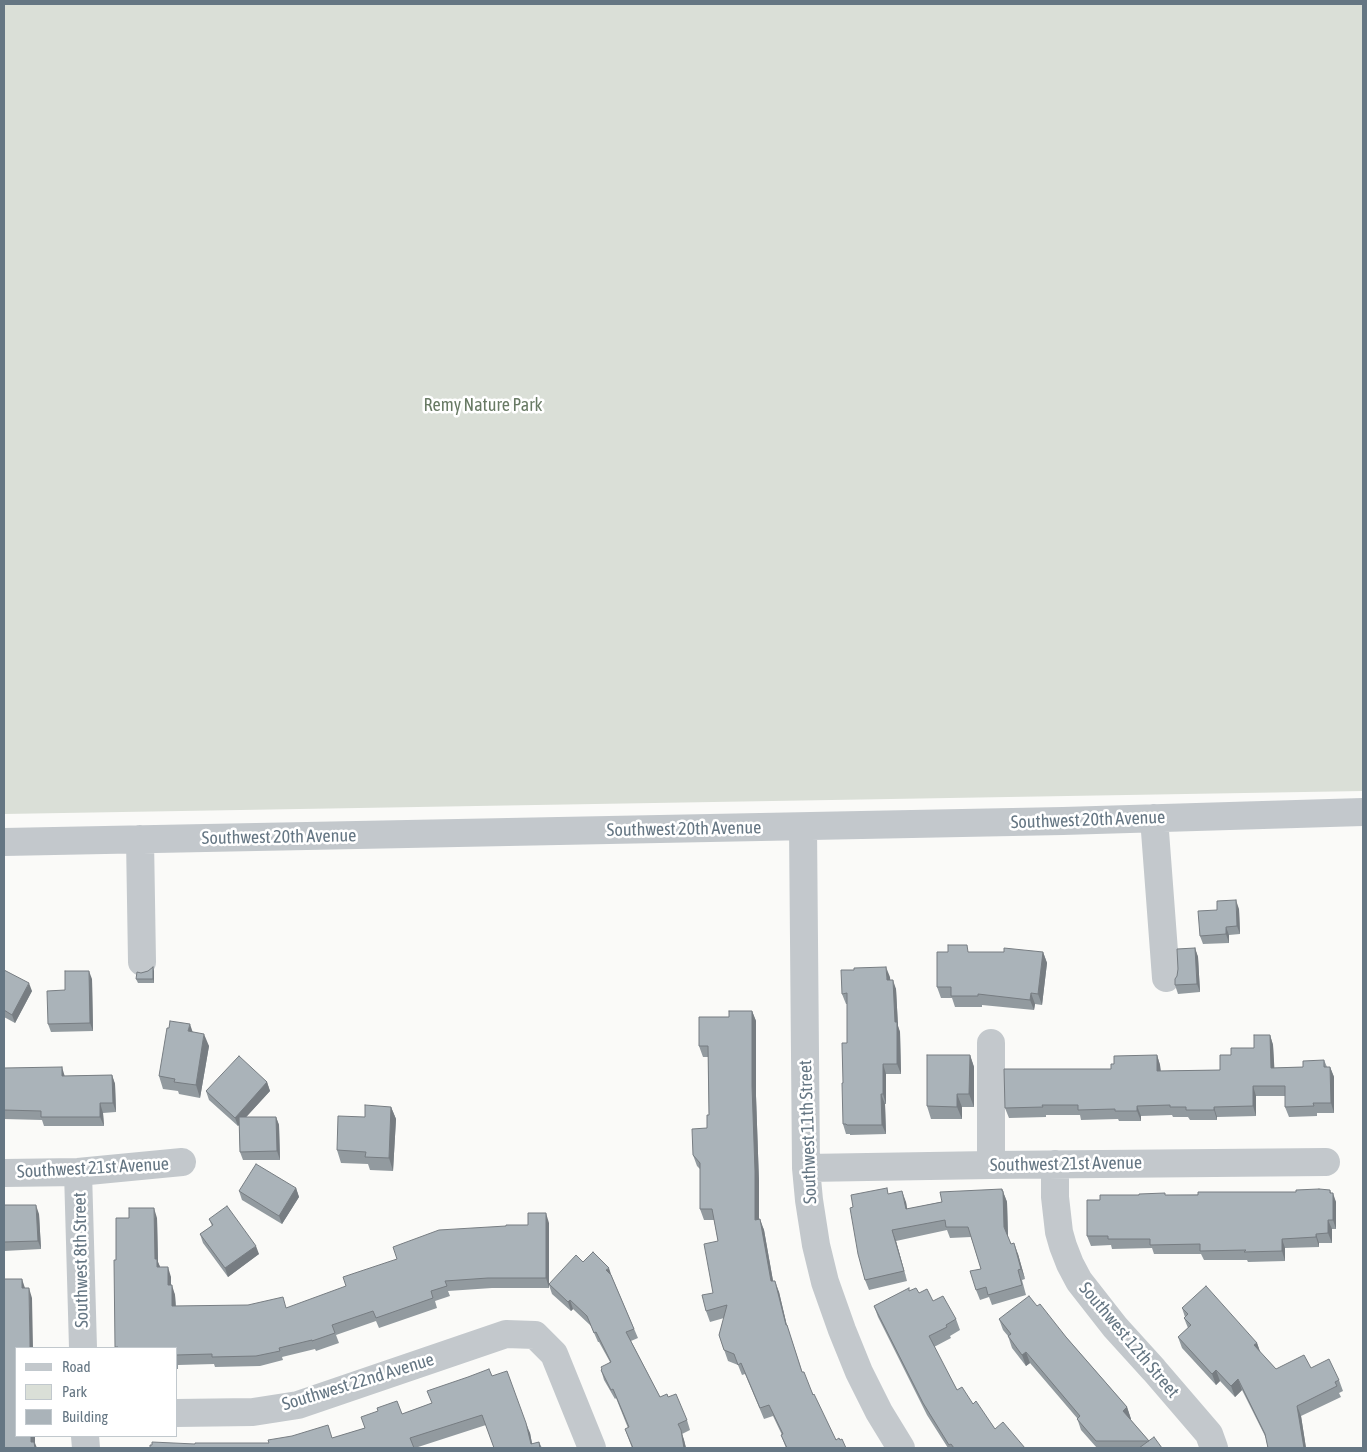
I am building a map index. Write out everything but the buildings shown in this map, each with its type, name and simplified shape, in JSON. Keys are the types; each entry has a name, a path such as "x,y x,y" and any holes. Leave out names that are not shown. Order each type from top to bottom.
{"street":[{"name":"Southwest 20th Avenue","path":"4,842 803,827 1363,812"},
{"path":"1154,818 1166,978"},
{"name":"Southwest 11th Street","path":"803,827 806,1168 816,1245 831,1298 859,1372 879,1412 902,1448"},
{"path":"140,839 142,962"},
{"path":"991,1043 991,1164"},
{"name":"Southwest 21st Avenue","path":"4,1173 78,1172 182,1162"},
{"name":"Southwest 21st Avenue","path":"806,1168 991,1164 1326,1162"},
{"name":"Southwest 12th Street","path":"1055,1164 1055,1196 1059,1232 1066,1255 1079,1281 1115,1327 1209,1434 1214,1448"},
{"name":"Southwest 8th Street","path":"78,1172 83,1347"},
{"name":"Southwest 22nd Avenue","path":"178,1413 253,1412 298,1405 506,1334 535,1335 554,1354 592,1448"}],"green space":[{"name":"Remy Nature Park","path":"4,4 1363,4 1363,791 4,814"}]}
